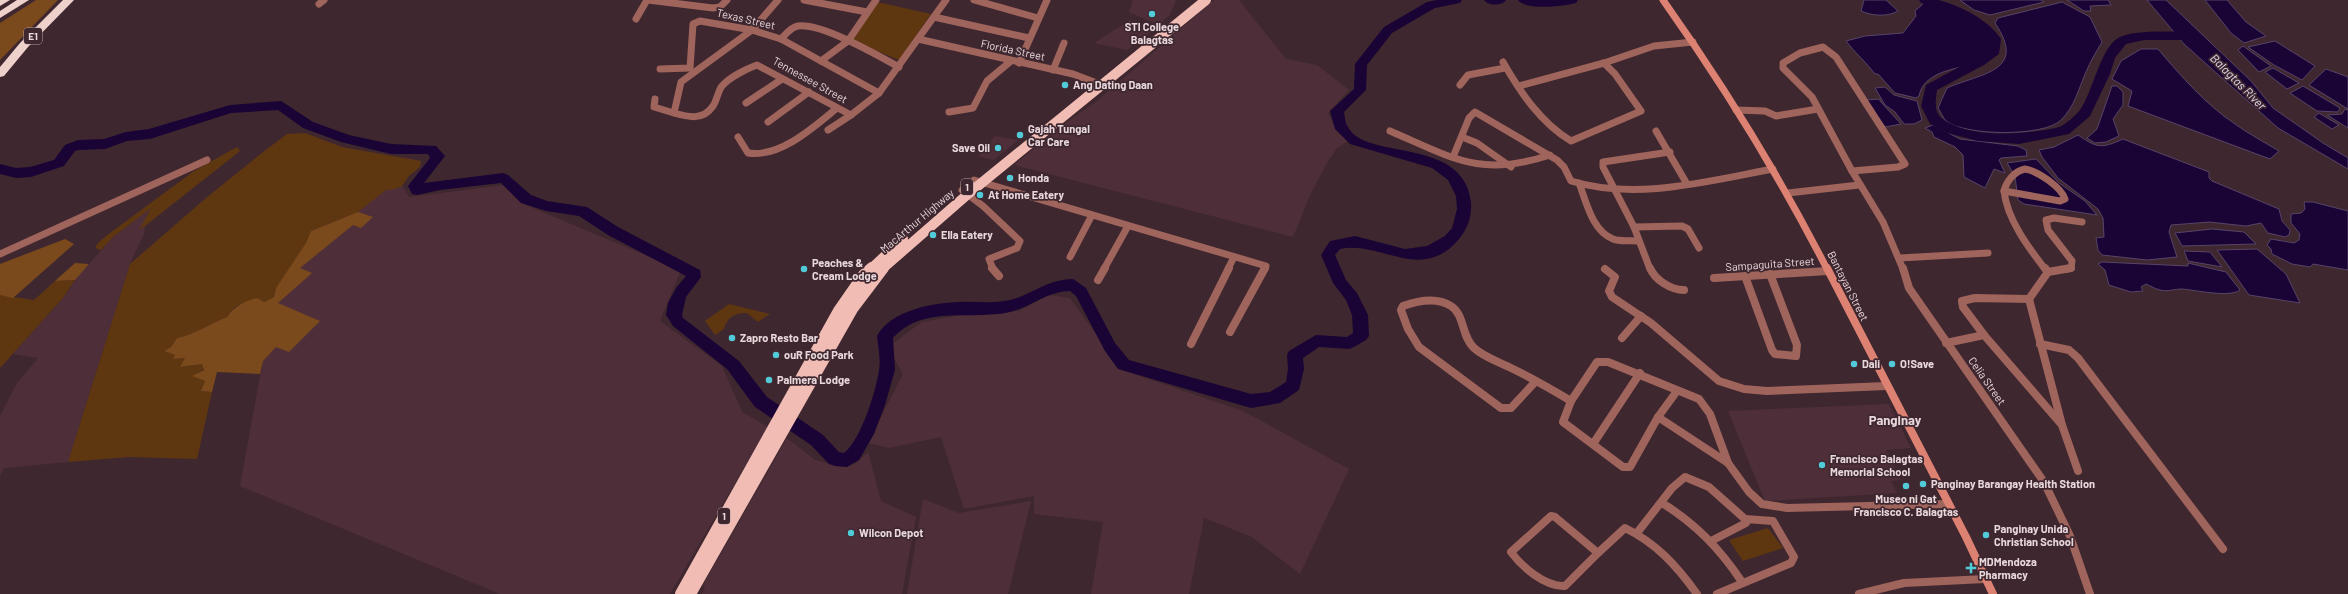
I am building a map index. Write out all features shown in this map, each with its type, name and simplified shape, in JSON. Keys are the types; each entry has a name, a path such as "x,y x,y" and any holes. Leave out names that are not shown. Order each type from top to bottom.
{"highway":[{"path":"0,3 5,0"},
{"path":"0,15 24,0"},
{"name":"E1","path":"0,74 24,45 69,0"},
{"name":"MacArthur Highway","path":"681,594 862,293 886,264 965,192 1196,0"},
{"name":"MacArthur Highway","path":"1098,83 1206,0"},
{"name":"MacArthur Highway","path":"690,594 773,440"}],"main road":[{"name":"Bantayan Street","path":"1663,0 1693,42 1788,193 1993,594"}],"street":[{"path":"636,19 648,0 713,8 720,7 727,0"},
{"path":"674,113 679,84 692,70 752,30 778,0"},
{"path":"804,0 867,12"},
{"path":"822,62 848,41 876,0"},
{"name":"Tennessee Street","path":"655,99 654,107 690,118 700,117 713,106 722,86 752,66 761,66 782,79 851,115 879,93 946,0"},
{"path":"974,0 1038,18"},
{"path":"1020,63 1047,0"},
{"path":"934,17 1030,38"},
{"name":"Texas Street","path":"692,70 693,24 697,21 752,30 781,39 879,93"},
{"path":"781,39 794,27 805,25 848,41 899,67"},
{"name":"Florida Street","path":"918,39 1053,70 1098,83"},
{"path":"1519,86 1604,63 1654,46 1693,42"},
{"path":"1053,70 1064,43"},
{"name":"Celia Street","path":"1851,171 1898,167 1904,164 1903,158 1836,56 1826,48 1820,47 1800,53 1782,65 1812,97 1851,171 1883,222 1900,258 1909,288 2044,482 2062,514 2077,549 2090,594"},
{"path":"949,112 969,111 977,106 988,79 1011,61"},
{"path":"1460,85 1468,75 1504,65 1519,86 1523,96 1561,135 1571,140 1575,140 1641,111 1615,74 1604,63"},
{"path":"660,69 692,70"},
{"path":"746,103 782,79"},
{"path":"768,122 809,92"},
{"path":"738,138 748,153 766,152 797,138 837,108"},
{"path":"1736,110 1765,111 1776,116 1818,109"},
{"path":"1453,158 1469,118 1475,112 1550,155 1561,163 1571,181 1617,191 1688,184 1773,169"},
{"path":"828,130 851,115"},
{"path":"1656,131 1688,184"},
{"path":"1390,132 1453,158 1479,166 1511,167 1530,163 1550,155"},
{"path":"1462,137 1477,143 1511,167"},
{"path":"1670,152 1603,162 1603,167 1617,191 1634,227 1638,241 1655,278 1677,290 1684,290"},
{"path":"0,254 207,160"},
{"path":"2004,191 2060,201 2065,199 2036,170 2027,168 2015,172 2006,184 2004,191 2008,208 2019,229 2048,272"},
{"path":"978,182 1266,266 1230,332"},
{"path":"1579,183 1597,226 1605,235 1613,239 1638,241"},
{"path":"1788,193 1859,185"},
{"path":"965,192 1020,241 1017,248 989,259 990,266 999,276"},
{"path":"1070,257 1092,215"},
{"path":"2078,471 2062,424 2060,409 2040,344 2029,299 2048,272 2071,268 2072,265 2072,261 2048,230 2046,220 2054,218 2082,222"},
{"path":"1098,280 1128,226"},
{"path":"1634,227 1682,226 1688,229 1699,248"},
{"path":"1900,258 1988,253"},
{"path":"1191,344 1234,257"},
{"path":"1605,269 1615,277 1609,291 1612,297 1641,316 1719,381 1744,389 1792,392 1886,386"},
{"name":"Sampaguita Street","path":"1714,278 1828,272"},
{"path":"1745,276 1772,350 1775,354 1796,356 1797,345 1770,274"},
{"path":"2029,299 1975,298 1962,301 1962,307 1984,335 2062,424"},
{"path":"1536,381 1511,408 1501,408 1419,347 1413,340 1403,317 1401,310 1403,306 1430,301 1441,301 1452,306 1459,313 1465,336 1472,346 1536,381 1571,401"},
{"path":"1622,338 1641,316"},
{"path":"1946,343 1984,335"},
{"path":"2040,344 2069,350 2078,358 2223,549"},
{"path":"1677,391 1658,417 1630,467 1624,467 1563,422 1571,401 1597,362 1608,362 1640,373 1677,391 1700,399 1713,415 1728,463 1758,503 1768,507 1948,504"},
{"path":"1593,444 1640,373"},
{"path":"1658,417 1728,463"},
{"path":"1637,533 1679,480 1685,477 1692,477 1722,498 1745,519 1773,521 1794,557 1790,563 1742,582 1717,594"},
{"path":"1662,503 1692,523 1713,540 1742,582"},
{"path":"1599,553 1555,517 1551,516 1513,548 1511,552 1519,562 1558,587 1565,586 1599,553 1621,530 1625,528 1637,533 1667,555 1697,594"},
{"path":"1713,540 1728,531 1743,526 1746,523 1745,519"},
{"path":"1859,594 1867,591 1917,583 1985,579"}],"shaded area":[{"path":"36,0 58,0 0,60 0,23"},
{"name":"STI College Balagtas","path":"1133,0 1176,0 1170,15 1158,25 1129,12"},
{"path":"1214,0 1239,0 1286,59 1317,65 1349,90 1328,113 1334,125 1350,140 1337,148 1327,163 1310,195 1293,237 1014,165 1064,124 1097,101"},
{"path":"877,2 931,14 899,60 850,40"},
{"path":"1130,20 1153,30 1127,50 1094,43"},
{"path":"305,133 342,147 421,161 420,167 409,176 402,186 395,189 386,190 358,212 311,231 307,243 276,288 274,297 261,302 249,302 238,305 227,317 190,334 177,338 171,347 164,351 175,355 174,359 185,358 181,367 202,364 204,369 193,376 205,381 201,391 212,392 197,459 129,457 68,462 130,264 206,198 287,134"},
{"path":"995,136 1018,140 994,160 978,156"},
{"path":"237,147 240,151 145,226 139,230 151,208 113,237 101,250 95,248 106,236 194,171"},
{"path":"403,157 421,161 420,167 409,176 402,186 409,197 504,185 521,203 681,270 660,321 722,366 742,412 768,427 670,594 500,594 240,486 276,288"},
{"path":"152,207 140,229 145,226 144,234 130,264 68,462 4,468 0,476 0,416 17,383 38,358 13,354 63,298 79,275 113,237"},
{"path":"358,212 373,217 361,228 353,225 300,268 312,273 278,303 320,321 289,352 276,347 263,361 260,374 217,372 212,392 201,391 205,381 192,376 204,370 202,364 180,367 185,358 173,359 175,355 164,351 171,347 177,338 190,334 227,317 236,307 244,302 257,298 264,302 274,297 276,288 306,243 311,231"},
{"path":"65,239 74,244 13,298 0,295 0,264"},
{"path":"75,263 89,264 75,280 55,281"},
{"path":"75,280 63,298 0,368 0,295 34,300 55,281"},
{"path":"1049,295 1070,298 1122,370 1243,411 1349,469 1300,574 1252,537 1204,518 1189,594 1091,594 1103,522 1034,514 1034,496 964,509 941,437 889,448 868,443 903,374 888,347 922,322 956,316 1019,311"},
{"path":"729,304 770,314 758,322 747,313 732,316 727,321 724,329 715,335 705,321"},
{"name":"Francisco Balagtas Memorial School","path":"1889,404 1911,448 1886,450 1901,480 1891,481 1897,493 1765,501 1728,411"},
{"path":"787,438 815,460 842,467 855,464 868,452 881,501 916,517 902,594 702,594 705,587 703,585"},
{"path":"923,499 959,513 1031,501 1008,594 907,594"},
{"path":"1768,528 1783,548 1743,561 1729,540"}],"water":[{"path":"1864,0 1886,0 1898,11 1885,15 1865,13 1861,11"},
{"path":"1960,0 2041,0 2044,2 1990,15 1974,10"},
{"path":"2067,0 2108,0 2111,5 2090,6 2091,11 2084,11"},
{"name":"Balagtas River","path":"2147,0 2166,0 2251,81 2273,108 2323,143 2348,158 2348,169 2278,128 2184,44"},
{"path":"2205,0 2227,0 2246,22 2266,36 2244,43 2231,33"},
{"path":"2062,2 2090,17 2102,42 2089,64 2073,103 2066,115 2052,126 2022,132 1986,132 1970,130 1946,121 1938,108 1947,88 1986,74 1996,68 2003,61 2006,52 2004,39 1995,23 1998,18"},
{"path":"1924,3 1958,16 1972,24 1983,32 1990,41 1990,50 1982,59 1976,62 1933,77 1924,85 1919,96 1916,98 1895,93 1878,74 1875,74 1846,41 1865,36 1903,33 1916,16 1915,11"},
{"path":"2275,41 2315,66 2302,80 2274,65 2248,47"},
{"path":"2243,46 2271,66 2259,72 2238,50"},
{"path":"2141,49 2158,49 2214,108 2240,128 2279,151 2270,159 2128,106 2132,91 2112,79 2121,61"},
{"path":"2273,68 2299,83 2287,89 2265,72"},
{"path":"2326,69 2348,77 2348,109 2309,85"},
{"path":"2112,86 2117,86 2123,92 2123,105 2113,119 2119,136 2106,142 2095,143 2087,138 2097,129"},
{"path":"2303,86 2340,108 2338,112 2317,111 2290,93"},
{"path":"1885,87 1894,95 1917,101 1922,120 1914,124 1904,124 1895,112 1885,105 1875,88"},
{"path":"1880,99 1880,101 1901,124 1885,127 1866,100"},
{"path":"2345,109 2348,110 2348,128 2327,115 2342,114"},
{"path":"2319,113 2339,125 2332,129 2314,117"},
{"path":"1933,125 1960,139 2018,146 2026,150 2027,156 2001,158 1999,160 2005,173 1994,169 1985,188 1964,177 1963,155 1955,147 1934,137 1932,132 1925,128"},
{"path":"2078,135 2090,143 2099,146 2104,146 2123,139 2209,172 2209,178 2212,181 2279,209 2282,221 2290,230 2289,235 2285,237 2268,233 2261,223 2246,226 2209,222 2171,225 2169,232 2177,257 2147,260 2102,255 2098,250 2096,238 2104,237 2103,218 2098,209 2058,178 2042,157 2039,150 2054,147"},
{"path":"2036,159 2059,183 2085,201 2097,215 2024,204 2018,200 2015,176 2007,163"},
{"path":"2304,202 2313,202 2348,211 2348,270 2313,264 2310,267 2292,264 2272,254 2271,249 2267,245 2271,239 2294,243 2299,240 2300,234 2291,223 2291,214 2301,213 2305,209"},
{"path":"2212,229 2244,232 2256,244 2182,246 2175,233"},
{"path":"2257,249 2286,274 2300,303 2249,295 2217,250"},
{"path":"2184,251 2210,252 2222,267 2188,261"},
{"path":"2102,262 2188,266 2188,263 2226,272 2240,290 2228,293 2212,293 2182,289 2163,291 2146,284 2141,287 2143,291 2131,292 2109,285 2105,270 2098,264"}],"waterway":[{"path":"0,169 16,173 31,172 59,163 70,148 78,145 105,144 126,137 150,134 230,109 281,105 308,125 346,139 391,149 431,149 438,156 415,186 417,190 440,185 503,178 507,180 526,199 546,206 582,211 613,231 695,274 679,295 677,300 674,315 678,322 733,365 761,402 817,440 835,459 847,460 860,446 872,420 882,391 887,370 885,336 891,329 899,324 928,312 958,308 991,308 1010,306 1026,300 1047,289 1063,285 1073,285 1081,292 1110,347 1124,365 1251,401 1274,398 1293,385 1296,369 1295,355 1316,341 1349,343 1361,336 1360,315 1352,297 1340,283 1328,255 1335,245 1346,242 1364,243 1405,254 1418,254 1430,251 1450,240 1457,231 1462,221 1464,209 1463,196 1454,177 1437,165 1417,158 1373,148 1354,141 1342,129 1337,111 1360,90 1361,64 1388,30 1431,5 1456,0"},
{"path":"1490,0 1500,0"},
{"path":"1524,0 1552,4 1572,0"},
{"path":"1925,0 1953,10 1971,19 1995,39 1995,51 1988,57 1931,88 1928,106 1935,121 1952,130 1978,136 2019,139 2043,133 2064,131 2085,113 2104,74 2109,57 2122,41 2144,36 2193,36"}],"place":[{"name":"STI College Balagtas","path":"1152,14"},
{"name":"Ang Dating Daan","path":"1065,85"},
{"name":"Gajah Tungal Car Care","path":"1020,135"},
{"name":"Save Oil","path":"998,148"},
{"name":"Honda","path":"1010,178"},
{"name":"At Home Eatery","path":"980,195"},
{"name":"Ella Eatery","path":"933,235"},
{"name":"Peaches & Cream Lodge","path":"804,269"},
{"name":"Zapro Resto Bar","path":"732,338"},
{"name":"ouR Food Park","path":"776,355"},
{"name":"Dali","path":"1854,364"},
{"name":"O!Save","path":"1892,364"},
{"name":"Palmera Lodge","path":"769,380"},
{"name":"Francisco Balagtas Memorial School","path":"1822,465"},
{"name":"Panginay Barangay Health Station","path":"1923,484"},
{"name":"Museo ni Gat Francisco C. Balagtas","path":"1906,486"},
{"name":"Wilcon Depot","path":"851,533"},
{"name":"Panginay Unida Christian School","path":"1986,535"},
{"name":"MDMendoza Pharmacy","path":"1971,568"}],"district":[{"name":"Panginay","path":"1895,420"}]}
